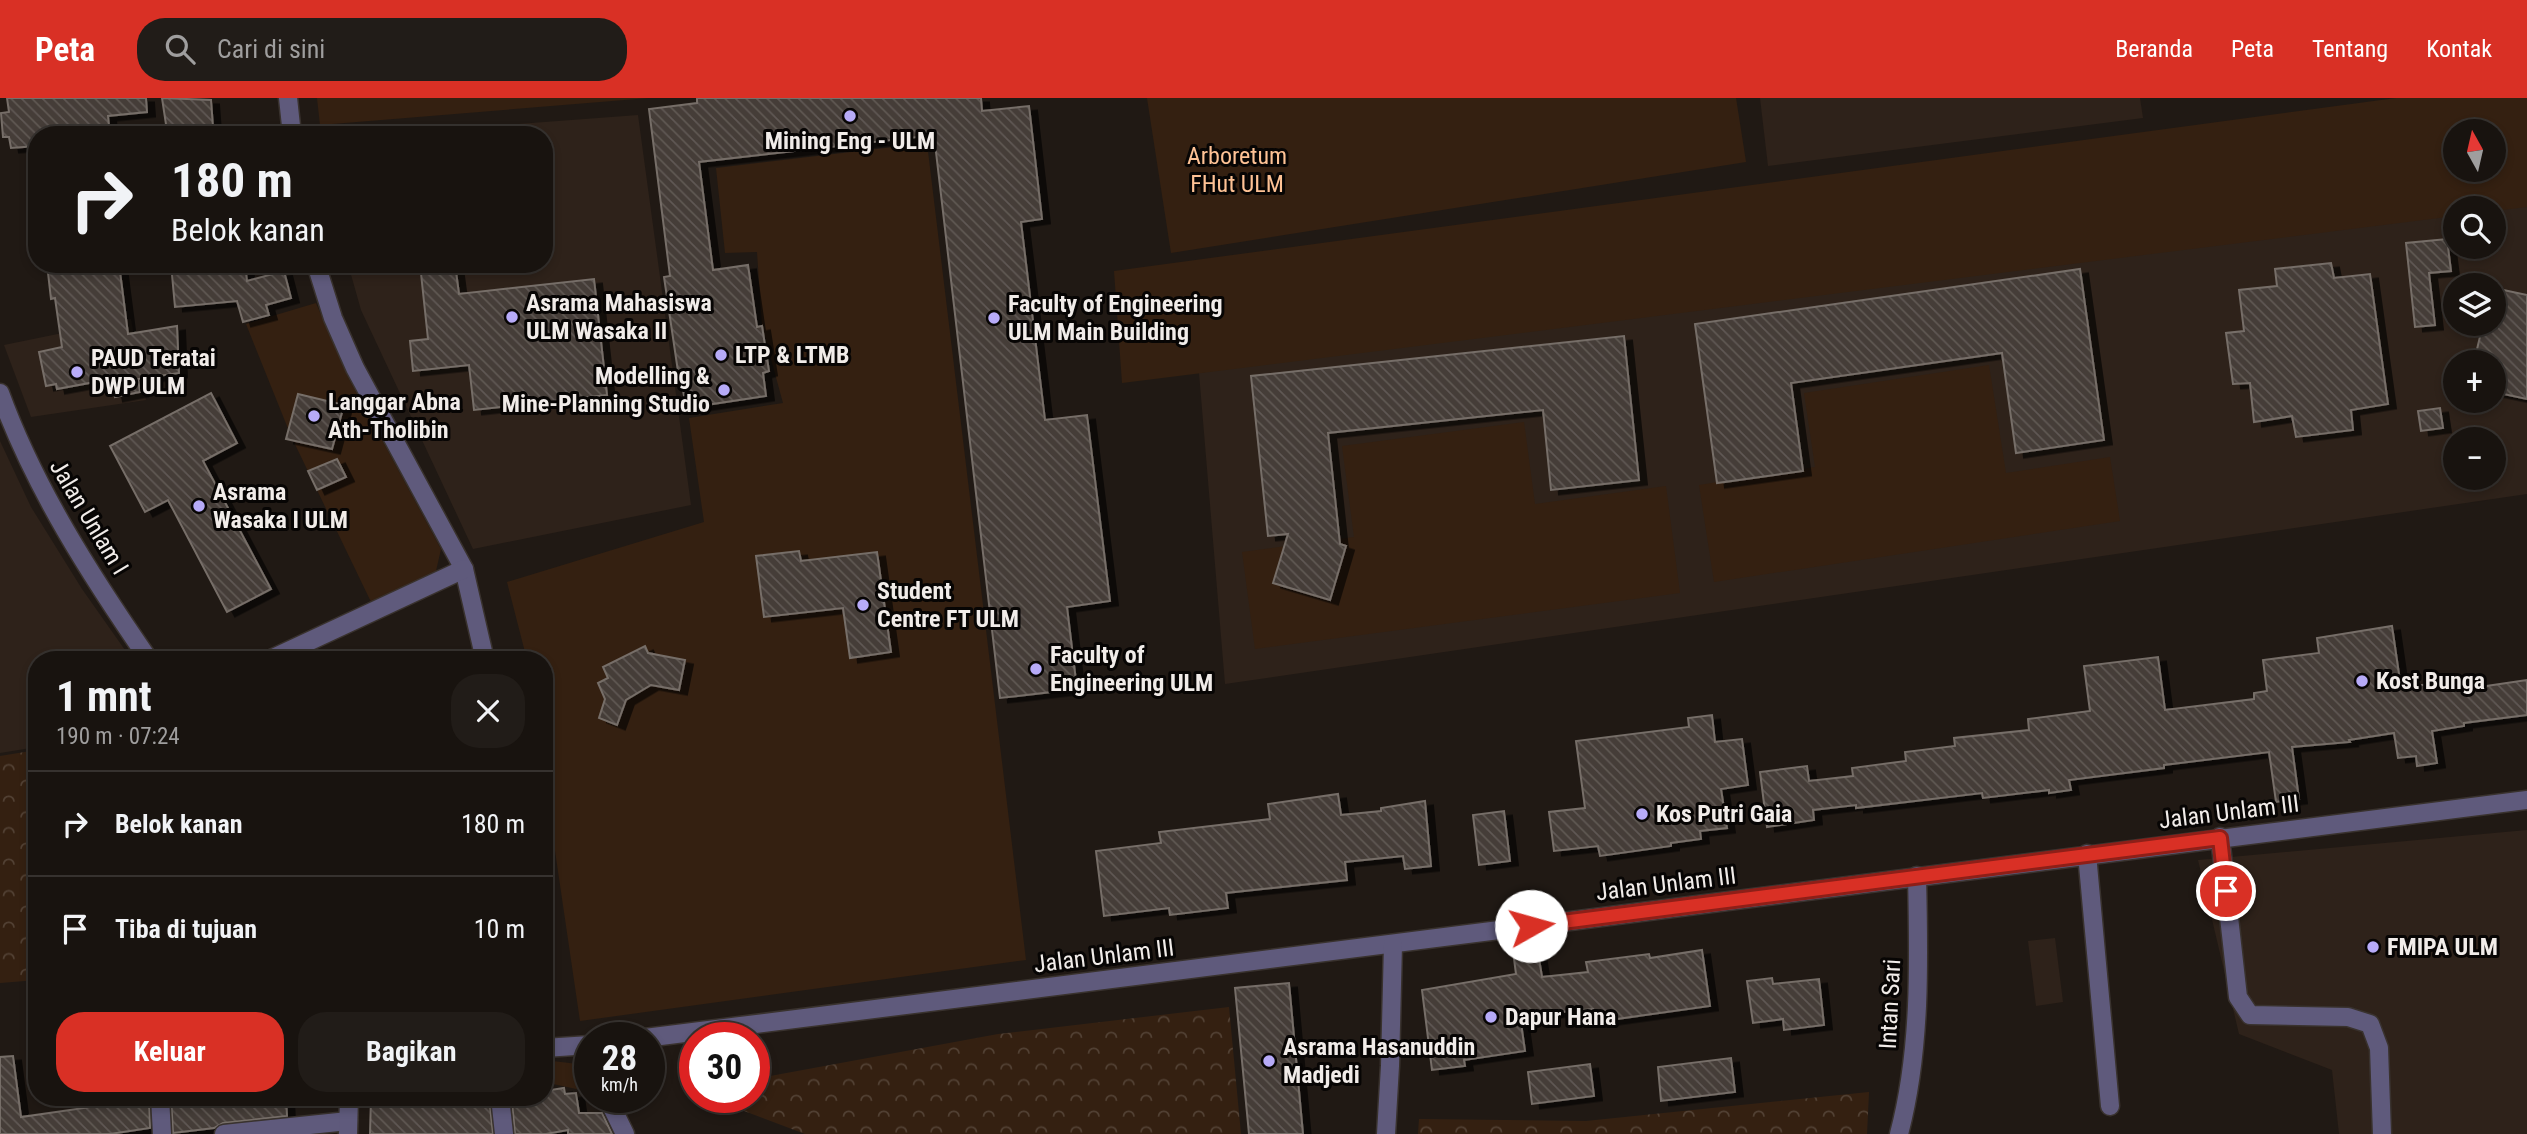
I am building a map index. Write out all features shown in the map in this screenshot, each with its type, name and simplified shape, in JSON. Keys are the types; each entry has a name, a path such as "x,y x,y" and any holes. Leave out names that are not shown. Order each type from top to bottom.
{"street":[{"path":"288,98 291,126"},
{"path":"319,273 333,318 355,368 464,569 483,651"},
{"name":"Jalan Unlam I","path":"0,393 23,453 40,487 143,651"},
{"path":"287,651 464,569"},
{"name":"Jalan Unlam III","path":"665,1035 2527,800"},
{"path":"2220,838 2238,997 2250,1014 2348,1017 2370,1024 2379,1048 2382,1134"},
{"path":"2087,854 2109,1106"},
{"name":"Intan Sari","path":"1899,1134 1915,1046 1917,876"},
{"path":"1386,1134 1392,944"},
{"path":"553,1041 574,1044"},
{"path":"160,1106 162,1134"},
{"path":"224,1134 348,1128 349,1106"},
{"path":"501,1106 504,1134"},
{"path":"615,1113 625,1134"}],"shaded area":[{"path":"1760,98 2140,98 2143,118 1768,166"},
{"path":"638,115 691,505 473,549 361,310 351,273 553,273 553,126 503,125"},
{"path":"2527,182 2527,494 1225,684 1199,373"},
{"name":"PAUD Teratai DWP ULM","path":"131,319 146,400 31,417 4,345"},
{"path":"0,441 31,507 82,589 126,651 28,651 28,748 0,753"},
{"name":"FMIPA ULM","path":"2527,830 2527,1134 2339,1134 2332,1070 2239,1034 2198,860"},
{"path":"2055,938 2063,1002 2036,1006 2028,941"}],"green space":[{"path":"317,98 649,98 320,125"},
{"name":"Arboretum FHut ULM","path":"1147,98 1736,98 1746,162 1171,253"},
{"path":"2396,98 2527,98 2527,207 2506,210 2506,196 2443,196 2443,218 1122,383 1114,271"},
{"path":"927,143 1026,960 580,1021 553,837 553,651 525,651 507,582 704,522 689,418 783,403 762,326 757,252 725,253 716,168"},
{"path":"316,303 348,377 441,549 436,571 372,604 291,436 246,324"},
{"path":"1989,365 2006,473 2110,457 2120,521 1714,582 1699,485 1815,467 1804,393"},
{"path":"1524,422 1535,504 1666,486 1680,593 1255,649 1242,552 1354,537 1342,446"},
{"path":"28,751 28,981 0,983 0,756"},
{"path":"1229,1007 1241,1134 805,1134 749,1113 770,1113 770,1076 998,1034"},
{"path":"553,1061 574,1064 574,1089 553,1084"},
{"path":"1869,1092 1867,1134 1418,1134 1419,1119 1586,1121"}],"building":[{"path":"7,98 146,98 147,112 108,116 109,126 28,126 28,147 11,148 9,137 3,137 1,113 9,112"},
{"path":"162,98 211,100 213,126 166,126"},
{"name":"Faculty of Engineering ULM Main Building","path":"697,98 981,98 982,111 1029,106 1042,219 1021,222 1045,420 1087,415 1110,601 1067,607 1077,689 1000,698 934,135 699,162 713,270 748,265 757,327 762,326 769,371 763,373 766,396 686,408 682,384 680,385 664,277 670,276 649,109 697,103"},
{"path":"2443,239 2443,259 2450,259 2451,271 2429,273 2435,325 2415,327 2406,243"},
{"path":"2331,263 2334,278 2370,274 2388,404 2351,410 2353,430 2296,437 2292,416 2254,422 2250,383 2233,384 2226,333 2244,331 2239,290 2277,286 2275,269"},
{"path":"2080,269 2104,440 2016,453 2002,353 1791,383 1803,471 1717,483 1695,324"},
{"path":"48,273 120,273 128,334 177,326 179,373 138,379 140,392 115,397 111,379 57,389 56,384 46,386 39,352 62,347 55,298 51,299"},
{"path":"172,273 246,273 247,281 285,273 291,298 266,305 269,315 243,322 237,301 175,307"},
{"name":"Asrama Mahasiswa ULM Wasaka II","path":"421,273 456,273 459,294 594,279 607,395 474,410 469,365 413,371 410,341 428,339"},
{"path":"2506,291 2527,295 2527,399 2506,395 2506,350 2477,350 2480,336 2506,336"},
{"path":"1624,336 1639,480 1551,490 1543,410 1328,433 1340,544 1346,546 1330,600 1273,583 1288,534 1268,536 1251,376"},
{"name":"Asrama Wasaka I ULM","path":"211,393 237,443 203,461 271,589 227,612 168,500 145,512 110,446"},
{"name":"Langgar Abna Ath-Tholibin","path":"298,394 344,405 332,449 286,439"},
{"path":"2440,408 2443,428 2421,431 2418,411"},
{"path":"337,459 346,477 317,490 308,471"},
{"path":"799,551 801,561 877,552 891,652 850,658 843,608 764,617 756,556"},
{"path":"2392,626 2401,688 2458,680 2459,690 2527,680 2527,715 2464,723 2464,726 2432,731 2437,763 2417,766 2416,756 2398,758 2394,733 2349,740 2350,742 2292,747 2299,799 2276,802 2269,752 2069,780 2071,790 2049,793 2049,790 1983,798 1982,793 1856,808 1856,805 1813,810 1814,820 1767,827 1760,772 1807,766 1809,781 1853,776 1852,768 1906,761 1905,752 1955,746 1954,738 2029,730 2028,719 2090,711 2084,666 2158,657 2165,710 2254,699 2254,693 2267,691 2263,660 2319,653 2317,638"},
{"path":"645,646 648,653 685,660 679,690 651,685 626,700 617,725 599,718 605,699 598,683 608,678 603,667"},
{"path":"1712,715 1715,742 1742,739 1748,785 1721,789 1727,828 1700,831 1701,839 1671,843 1671,846 1600,856 1598,846 1554,851 1549,812 1585,808 1576,741 1689,727 1688,718"},
{"path":"1338,794 1341,815 1381,811 1381,808 1425,801 1431,866 1405,869 1403,856 1345,862 1347,880 1226,893 1228,908 1170,915 1169,908 1104,916 1096,851 1161,843 1159,832 1270,819 1268,804"},
{"path":"1504,811 1510,861 1479,865 1473,815"},
{"path":"1536,940 1542,977 1588,972 1586,962 1649,954 1650,958 1702,950 1710,1006 1595,1022 1593,1009 1520,1016 1525,1051 1464,1060 1465,1066 1432,1070 1422,990 1516,974 1512,943"},
{"path":"1772,978 1773,984 1819,979 1824,1025 1784,1030 1783,1019 1753,1023 1747,981"},
{"name":"Asrama Hasanuddin Madjedi","path":"1289,983 1303,1134 1249,1134 1235,988"},
{"path":"13,1056 21,1117 91,1106 149,1106 150,1128 110,1134 0,1134 0,1057"},
{"path":"1731,1058 1735,1092 1661,1101 1658,1067"},
{"path":"1590,1064 1594,1096 1532,1104 1528,1072"},
{"path":"564,1088 565,1094 574,1093 574,1113 602,1113 612,1134 568,1134 568,1130 546,1134 515,1134 512,1106 553,1106 553,1090"},
{"path":"172,1106 286,1106 287,1116 223,1123 214,1128 173,1133"},
{"path":"371,1106 490,1106 493,1134 370,1134"}],"place":[{"name":"Mining Eng - ULM","path":"850,116"},
{"name":"Asrama Mahasiswa ULM Wasaka II","path":"512,317"},
{"name":"Faculty of Engineering ULM Main Building","path":"994,318"},
{"name":"LTP & LTMB","path":"721,355"},
{"name":"PAUD Teratai DWP ULM","path":"77,372"},
{"name":"Modelling & Mine-Planning Studio","path":"724,390"},
{"name":"Langgar Abna Ath-Tholibin","path":"314,416"},
{"name":"Asrama Wasaka I ULM","path":"199,506"},
{"name":"Student Centre FT ULM","path":"863,605"},
{"name":"Faculty of Engineering ULM","path":"1036,669"},
{"name":"Kost Bunga","path":"2362,681"},
{"name":"Kos Putri Gaia","path":"1642,814"},
{"name":"FMIPA ULM","path":"2373,947"},
{"name":"Dapur Hana","path":"1491,1017"},
{"name":"Asrama Hasanuddin Madjedi","path":"1269,1061"}],"route":[{"path":"1531,926 2220,838 2226,891"}]}
